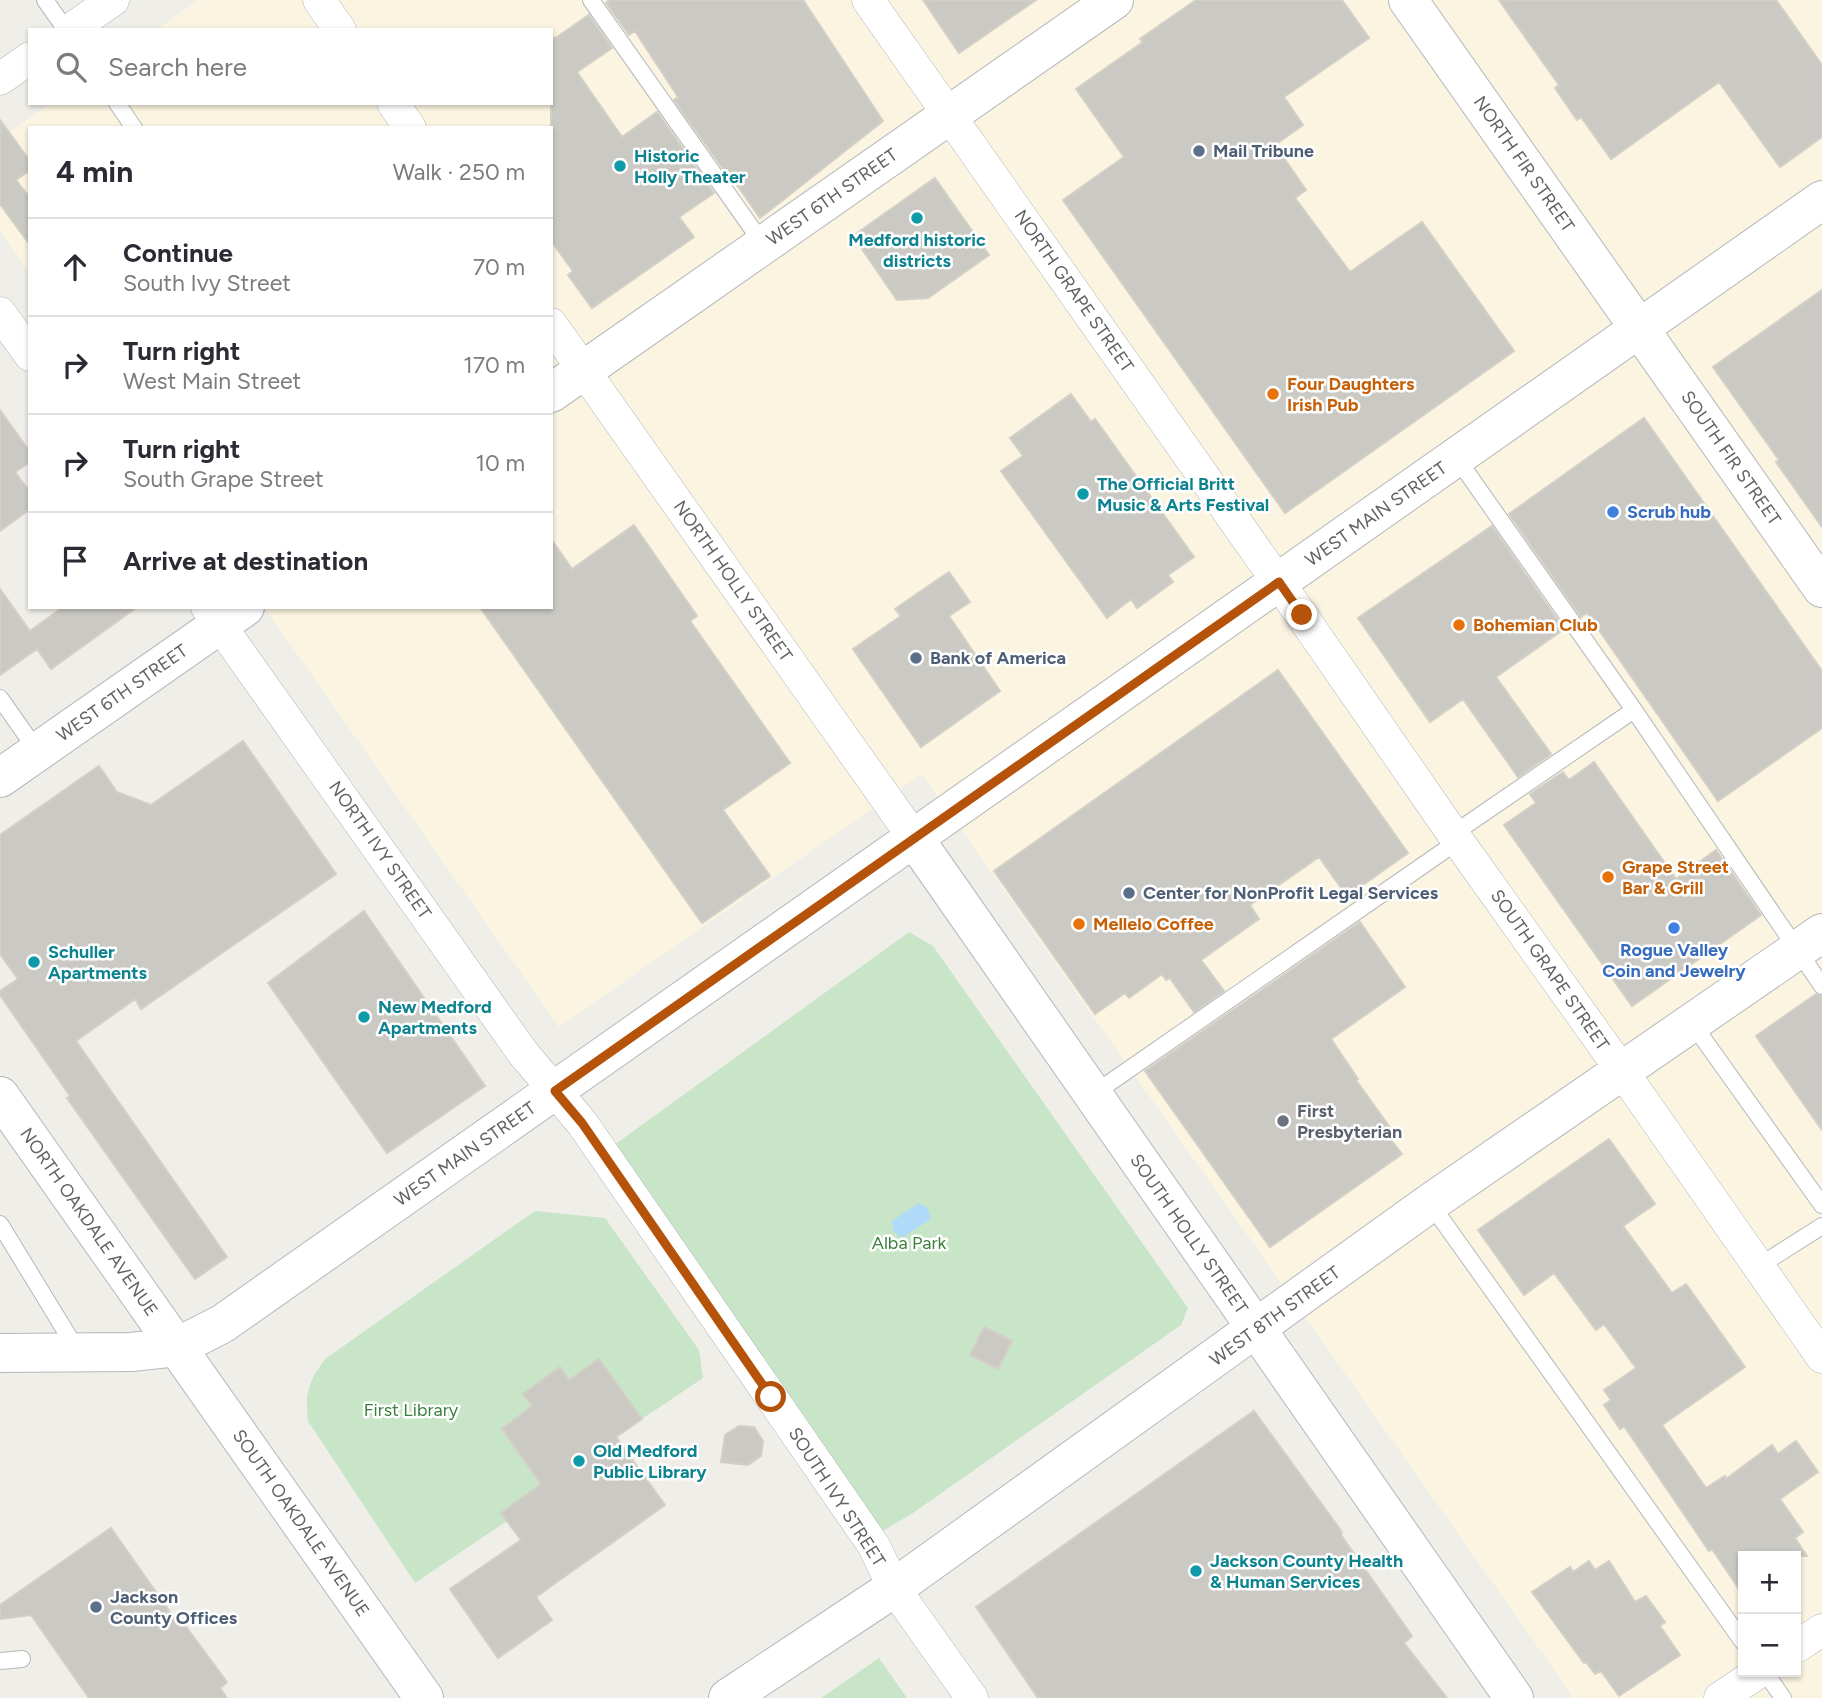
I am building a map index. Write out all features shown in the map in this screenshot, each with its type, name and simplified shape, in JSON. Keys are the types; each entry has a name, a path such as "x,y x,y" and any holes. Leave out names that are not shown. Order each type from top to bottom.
{"main road":[{"name":"WEST 6TH STREET","path":"553,392 1114,0"},
{"name":"NORTH FIR STREET","path":"1408,0 1640,329"},
{"name":"WEST MAIN STREET","path":"0,1353 131,1352 177,1347 222,1324 1822,200"},
{"name":"SOUTH FIR STREET","path":"1640,329 1822,588"},
{"name":"WEST 6TH STREET","path":"0,778 224,613"},
{"name":"SOUTH HOLLY STREET","path":"914,838 1514,1698"},
{"name":"WEST 8TH STREET","path":"728,1698 894,1588 1430,1203 1809,942"},
{"name":"NORTH OAKDALE AVENUE","path":"0,1096 177,1347"},
{"name":"SOUTH OAKDALE AVENUE","path":"177,1347 425,1698"}],"street":[{"path":"71,28 113,0"},
{"path":"318,0 339,28"},
{"name":"NORTH GRAPE STREET","path":"868,0 1279,582"},
{"path":"0,79 28,59"},
{"path":"394,105 409,126"},
{"path":"0,313 28,352"},
{"name":"NORTH HOLLY STREET","path":"553,327 914,838"},
{"name":"SOUTH GRAPE STREET","path":"1279,582 1822,1357"},
{"name":"NORTH IVY STREET","path":"224,613 523,1053 555,1091"},
{"name":"SOUTH IVY STREET","path":"555,1091 582,1123 874,1546 894,1588 972,1698"},
{"path":"1801,1644 1822,1630"},
{"path":"1720,1698 1752,1677"}],"lane":[{"path":"45,0 66,28"},
{"path":"591,0 763,245"},
{"path":"118,105 133,126"},
{"path":"1456,457 1634,710 1809,942 1822,986"},
{"path":"0,698 38,752"},
{"path":"1093,1095 1634,710"},
{"path":"1692,1023 1822,1205"},
{"path":"1430,1203 1738,1635"},
{"path":"0,1224 78,1352"},
{"path":"1759,1266 1822,1226"},
{"path":"0,1661 22,1659"},
{"path":"1768,1677 1783,1698"}],"shaded area":[{"path":"198,0 1822,0 1822,1698 1574,1698 922,774 559,1027 265,609 553,609 553,126 28,126 28,271 0,231 0,139 48,105 553,105 553,28 159,28"}],"green space":[{"name":"Alba Park","path":"909,932 933,946 1188,1308 1181,1325 913,1513 881,1532 610,1148"},
{"name":"First Library","path":"535,1211 605,1218 699,1350 703,1378 642,1419 599,1359 569,1380 560,1368 532,1406 502,1429 541,1484 502,1512 507,1521 415,1583 308,1421 309,1388 325,1359"},
{"path":"879,1658 907,1698 821,1698"}],"water":[{"path":"919,1203 928,1208 931,1219 902,1238 894,1232 892,1221"}],"building":[{"path":"609,0 803,0 883,121 760,218 674,100 678,97 635,31 629,35 606,3"},
{"path":"923,0 1036,0 959,53"},
{"path":"1196,0 1342,0 1369,38 1284,97 1303,125 1275,145 1306,190 1295,198 1350,272 1422,222 1514,351 1285,513 1063,200 1124,157 1076,89 1143,42 1140,39"},
{"path":"1499,0 1776,0 1822,65 1822,137 1780,167 1719,82 1611,159 1581,117 1577,120 1555,88 1559,85"},
{"name":"Historic Holly Theater","path":"589,15 612,48 577,72 622,137 657,112 714,193 679,217 694,237 592,308 568,275 573,271 553,244 551,105 554,39"},
{"path":"0,120 28,158 28,171 16,180 28,195 28,242 0,204"},
{"path":"935,178 989,255 928,298 897,300 853,236"},
{"path":"1822,290 1822,527 1776,462 1779,460 1713,367"},
{"name":"The Official Britt Music & Arts Festival","path":"1071,394 1091,422 1095,419 1194,557 1168,575 1173,582 1137,608 1131,599 1107,618 1001,471 1023,456 1010,438"},
{"path":"0,410 28,449 28,463 15,472 28,489 28,510 0,531"},
{"path":"1644,418 1822,671 1822,728 1718,801 1587,613 1581,617 1509,514"},
{"path":"634,525 697,616 690,621 790,763 723,810 770,876 702,923 481,609 553,609 553,542 572,569"},
{"name":"Bohemian Club","path":"1492,526 1564,629 1496,677 1551,754 1518,777 1463,699 1430,722 1358,618"},
{"name":"Bank of America","path":"949,572 970,602 949,616 1000,691 921,747 853,649 901,616 895,609"},
{"path":"0,589 30,631 60,609 134,609 51,669 37,649 0,675"},
{"path":"1278,670 1408,853 1347,896 1319,857 1250,905 1259,919 1201,960 1224,991 1194,1012 1170,978 1166,980 1162,974 1129,998 1125,993 1095,1014 994,871"},
{"path":"243,741 336,874 141,1009 135,999 76,1041 227,1257 195,1279 67,1098 70,1096 0,995 0,991 18,979 0,954 0,835 99,766 117,792 151,805"},
{"path":"1594,762 1676,879 1716,850 1761,915 1632,1006 1504,825 1536,803 1530,794 1563,772 1569,780"},
{"name":"New Medford Apartments","path":"364,911 485,1086 387,1153 268,983"},
{"name":"First Presbyterian","path":"1360,922 1405,987 1331,1039 1396,1136 1391,1140 1402,1154 1270,1247 1145,1071"},
{"path":"1816,994 1822,996 1822,1130 1756,1036"},
{"path":"1609,1139 1655,1204 1623,1226 1672,1293 1686,1284 1745,1367 1662,1425 1706,1488 1725,1476 1726,1479 1772,1445 1778,1454 1796,1441 1818,1472 1780,1499 1803,1532 1795,1538 1807,1556 1801,1556 1801,1551 1738,1551 1738,1588 1712,1549 1709,1551 1624,1426 1620,1429 1604,1405 1611,1400 1604,1390 1636,1368 1604,1324 1596,1330 1554,1273 1524,1295 1478,1230"},
{"path":"984,1327 1012,1341 998,1369 970,1355"},
{"name":"Old Medford Public Library","path":"599,1359 642,1419 616,1437 665,1505 536,1597 552,1620 498,1658 450,1589 521,1540 501,1513 541,1484 502,1429 532,1406 523,1394 560,1367 569,1380"},
{"name":"Jackson County Health & Human Services","path":"1254,1411 1342,1532 1341,1535 1412,1636 1404,1643 1447,1698 1038,1698 976,1607"},
{"path":"739,1426 754,1427 763,1441 761,1456 748,1465 721,1462 725,1435"},
{"name":"Jackson County Offices","path":"111,1528 177,1622 181,1620 227,1682 220,1688 227,1698 89,1698 31,1615 0,1619 0,1605"},
{"path":"1589,1561 1595,1570 1609,1561 1635,1602 1646,1596 1665,1622 1660,1626 1680,1655 1619,1696 1601,1671 1595,1674 1586,1662 1584,1663 1532,1592 1570,1567 1573,1572"}],"place":[{"name":"Mail Tribune","path":"1199,151"},
{"name":"Historic Holly Theater","path":"620,166"},
{"name":"Medford historic districts","path":"917,218"},
{"name":"Four Daughters Irish Pub","path":"1273,394"},
{"name":"The Official Britt Music & Arts Festival","path":"1083,494"},
{"name":"Scrub hub","path":"1613,512"},
{"name":"Bohemian Club","path":"1459,625"},
{"name":"Bank of America","path":"916,658"},
{"name":"Grape Street Bar & Grill","path":"1608,877"},
{"name":"Center for NonProfit Legal Services","path":"1129,893"},
{"name":"Mellelo Coffee","path":"1079,924"},
{"name":"Rogue Valley Coin and Jewelry","path":"1674,928"},
{"name":"Schuller Apartments","path":"34,962"},
{"name":"New Medford Apartments","path":"364,1017"},
{"name":"First Presbyterian","path":"1283,1121"},
{"name":"Old Medford Public Library","path":"579,1461"},
{"name":"Jackson County Health & Human Services","path":"1196,1571"},
{"name":"Jackson County Offices","path":"96,1607"}],"route":[{"path":"771,1397 582,1123 555,1091 1279,582 1302,615"}]}
